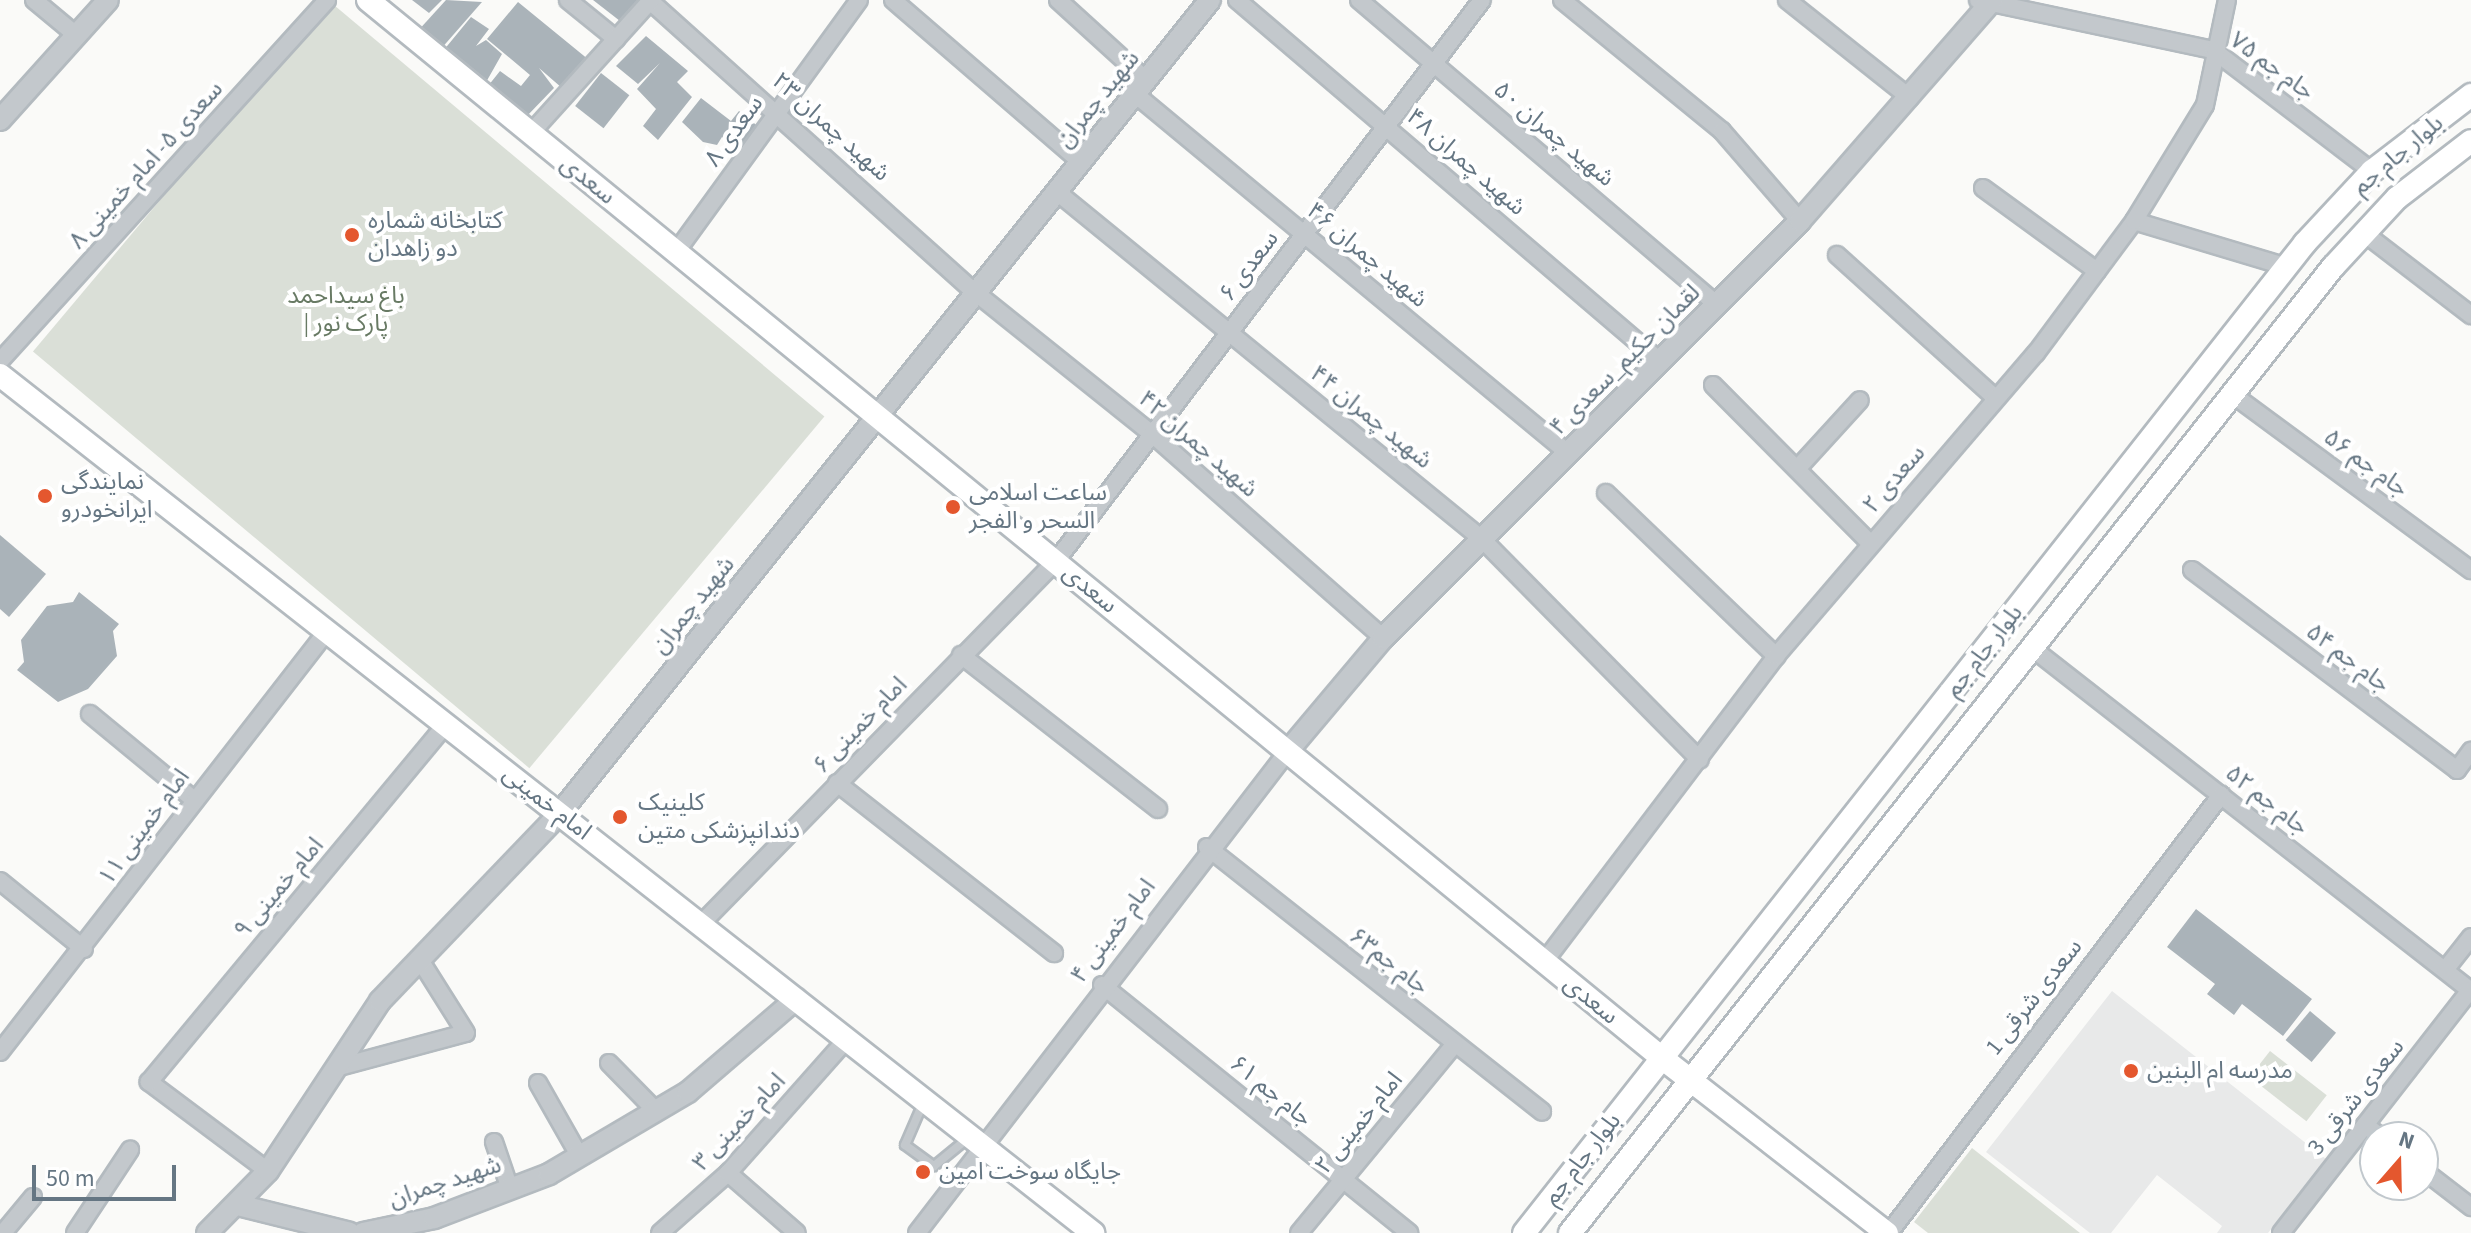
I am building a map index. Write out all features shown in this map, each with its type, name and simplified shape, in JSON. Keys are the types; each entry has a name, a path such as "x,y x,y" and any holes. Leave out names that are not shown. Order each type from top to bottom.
{"main road":[{"name":"سعدی","path":"378,3 531,133 1690,1081"},
{"name":"بلوار جام جم","path":"1524,1233 2287,267 2372,171 2471,95"},
{"name":"بلوار جام جم","path":"1570,1233 2232,394 2364,233 2471,141"},
{"path":"2204,372 2232,394"},
{"name":"امام خمینی","path":"0,375 1093,1233"},
{"path":"1690,1081 1888,1233"}],"street":[{"path":"34,0 76,35"},
{"path":"0,120 108,0"},
{"name":"سعدی ۵- امام خمینی ۸","path":"0,361 327,0"},
{"path":"568,0 616,39"},
{"name":"سعدی ۸","path":"676,252 859,0"},
{"path":"893,0 1081,162"},
{"name":"شهید چمران ۴۶","path":"1058,0 1141,87 1304,233 1568,453"},
{"name":"شهید چمران","path":"207,1233 238,1205 268,1171 380,1001 560,813 1210,0"},
{"name":"شهید چمران ۴۸","path":"1237,0 1661,362"},
{"name":"شهید چمران ۵۰","path":"1359,0 1717,305"},
{"name":"سعدی ۶","path":"1056,561 1482,0"},
{"path":"1562,0 1722,131 1800,221"},
{"path":"1787,0 1910,98"},
{"name":"سعدی ۲","path":"1544,962 1776,656 1995,398 2134,221 2205,105 2213,50 2227,0"},
{"path":"531,133 650,1"},
{"name":"شهید چمران ۲۳","path":"650,1 779,110 976,293"},
{"name":"لقمان حکیم_سعدی ۴","path":"1288,751 1383,638 1800,221 1910,98 1986,2"},
{"name":"جام جم ۷۵","path":"1986,2 2213,50 2372,171"},
{"path":"1983,188 2097,271"},
{"name":"شهید چمران ۴۴","path":"1057,192 1482,539 1700,760"},
{"path":"2134,221 2287,267"},
{"path":"2364,233 2471,315"},
{"path":"1837,255 1995,398"},
{"name":"شهید چمران ۴۲","path":"976,293 1152,434 1383,638"},
{"path":"1713,385 1871,544"},
{"name":"جام جم ۵۶","path":"2232,394 2471,570"},
{"path":"1797,469 1860,400"},
{"path":"1606,493 1776,656"},
{"name":"امام خمینی ۶","path":"701,924 1056,561"},
{"name":"جام جم ۵۴","path":"2192,570 2457,770 2471,751"},
{"name":"امام خمینی ۱۱","path":"0,1052 84,949 193,799 327,631"},
{"name":"جام جم ۵۲","path":"2032,648 2471,990"},
{"path":"961,655 1158,809"},
{"path":"90,714 193,799"},
{"name":"امام خمینی ۹","path":"268,1171 149,1082 446,724"},
{"name":"امام خمینی ۴","path":"917,1233 977,1141 1207,847 1288,751"},
{"path":"837,783 1054,953"},
{"name":"سعدی شرقی 1","path":"1888,1233 2221,795"},
{"name":"جام جم۶۳","path":"1207,847 1542,1112"},
{"path":"0,881 84,949"},
{"path":"2445,970 2471,937"},
{"path":"339,1067 466,1033 420,960"},
{"name":"جام جم ۶۱","path":"1102,985 1409,1233"},
{"name":"سعدی شرقی 3","path":"2368,1121 2471,990"},
{"name":"شهید چمران","path":"363,1233 412,1228 580,1157 656,1111 742,1046 796,999"},
{"name":"امام خمینی ۳","path":"660,1233 728,1173 847,1039"},
{"name":"امام خمینی ۲","path":"1299,1233 1455,1044"},
{"path":"609,1063 656,1111"},
{"path":"538,1083 580,1157"},
{"name":"سعدی شرقی 3","path":"2281,1233 2359,1133"},
{"path":"494,1142 510,1189"},
{"path":"75,1233 130,1150"},
{"path":"728,1173 797,1233"},
{"path":"2439,1182 2471,1207"},
{"path":"3,1233 33,1197"},
{"path":"238,1205 350,1233"}],"lane":[{"path":"924,1100 905,1145 934,1166 977,1141"}],"shaded area":[{"name":"مدرسه ام البنین","path":"2112,991 2326,1159 2268,1233 2217,1233 2222,1226 2157,1175 2111,1233 2090,1233 1986,1152"}],"green space":[{"name":"باغ سیداحمد | پارک نور","path":"328,0 824,417 529,768 33,352"},
{"path":"2270,1051 2327,1095 2306,1121 2250,1077"},
{"path":"1972,1148 2080,1233 1928,1233 1914,1222"}],"building":[{"path":"412,0 442,0 429,13"},
{"path":"446,0 482,2 440,50 416,33"},
{"path":"593,0 641,0 620,21"},
{"path":"518,2 589,60 562,88 539,68 554,88 526,117 488,86 500,71 521,86 530,75 487,39"},
{"path":"471,17 489,29 476,46 486,40 502,54 485,84 443,51"},
{"path":"646,36 688,71 677,82 692,97 658,140 643,126 656,109 637,89 660,63 638,84 616,66"},
{"path":"601,73 629,95 604,128 575,106"},
{"path":"701,98 731,121 739,111 760,128 740,151 722,137 717,145 703,142 682,122"},
{"path":"0,535 46,574 9,617 0,609"},
{"path":"79,592 119,624 113,631 117,656 88,689 58,702 17,670 24,662 21,640 47,606 73,602"},
{"path":"2196,909 2312,999 2283,1036 2242,1004 2234,1015 2207,994 2215,984 2167,947"},
{"path":"2310,1011 2336,1033 2312,1062 2286,1040"}],"place":[{"name":"کتابخانه شماره دو زاهدان","path":"352,235"},
{"name":"نمایندگی ایرانخودرو","path":"45,496"},
{"name":"ساعت اسلامی السحر و الفجر","path":"953,507"},
{"name":"کلینیک دندانپزشکی متین","path":"620,817"},
{"name":"مدرسه ام البنین","path":"2131,1071"},
{"name":"جایگاه سوخت امین","path":"923,1172"}]}
